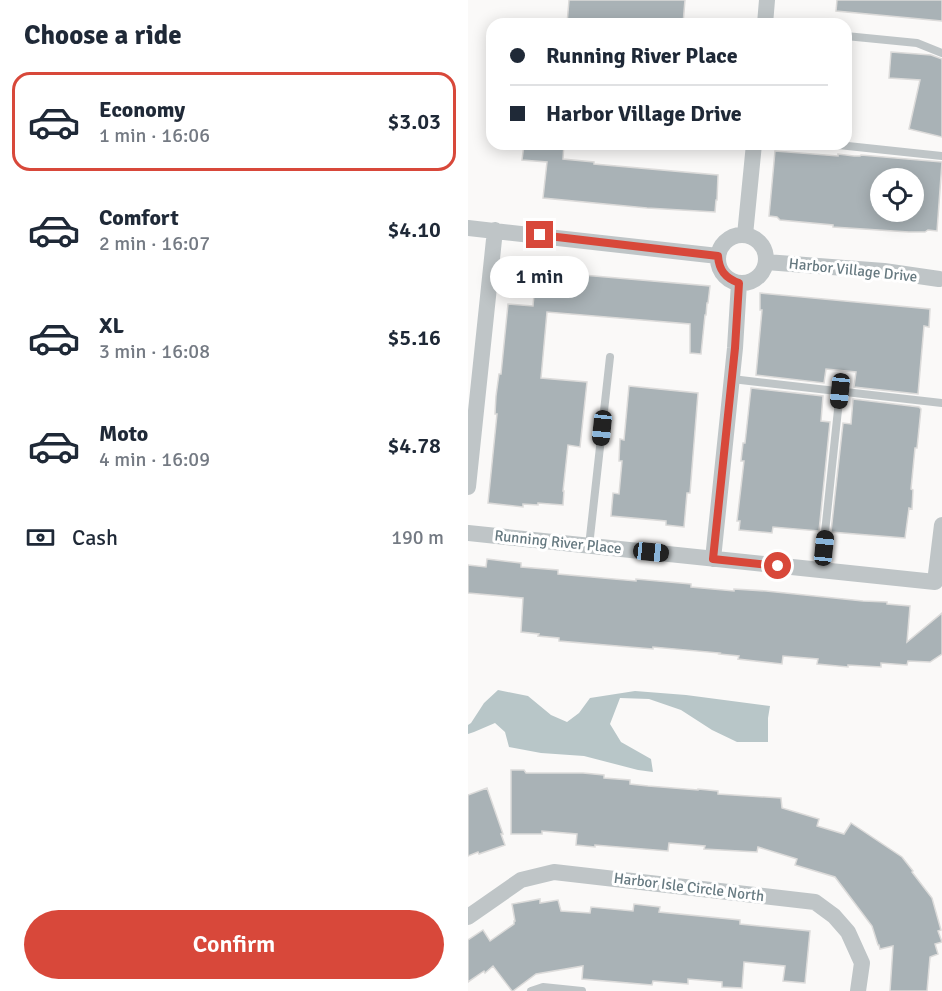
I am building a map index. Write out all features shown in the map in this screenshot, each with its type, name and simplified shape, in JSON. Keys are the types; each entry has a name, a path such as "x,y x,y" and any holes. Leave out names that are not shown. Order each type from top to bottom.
{"street":[{"path":"766,18 767,0"},
{"path":"745,235 753,150"},
{"path":"468,228 718,256"},
{"path":"468,487 474,386 495,230"},
{"path":"736,235 745,235 761,244 766,252 766,261 763,271 757,278 739,283 730,280 723,273 718,256 727,240 736,235"},
{"name":"Harbor Village Drive","path":"766,261 884,271 941,281"},
{"path":"713,559 732,379 739,283"},
{"name":"Running River Place","path":"468,533 935,582 942,525"},
{"name":"Harbor Isle Circle North","path":"468,917 521,880 554,872 815,902 834,916 848,932 862,963 858,991"}],"lane":[{"path":"852,37 917,43 942,53"},
{"path":"852,146 942,156"},
{"path":"589,546 610,357"},
{"path":"732,379 942,403"},
{"path":"821,570 840,391"},
{"path":"531,991 543,987 582,991"}],"shaded area":[{"path":"498,690 528,696 551,715 567,722 579,713 590,698 635,691 770,706 768,742 737,742 712,730 681,710 649,699 620,698 610,724 621,742 651,759 653,772 584,756 541,753 509,747 505,732 495,723 468,734 468,725 484,703"}],"building":[{"path":"569,0 685,0 684,18 568,18"},
{"path":"837,0 942,0 942,21 836,11"},
{"path":"891,52 931,55 942,59 942,137 909,129 920,80 889,78"},
{"path":"523,150 564,150 563,159 718,175 715,212 543,198 547,162 522,160"},
{"path":"775,151 942,162 937,231 909,232 833,227 833,225 780,220 769,216"},
{"path":"536,271 710,286 701,354 690,353 690,324 547,312 541,378 587,382 580,447 568,445 563,505 538,503 538,505 523,504 523,507 488,503 497,414 495,414 496,396 499,374 501,374 508,304 533,306"},
{"path":"760,293 930,309 929,327 924,326 918,394 854,387 856,372 826,369 824,383 756,375 762,310 760,310"},
{"path":"629,386 698,393 690,493 687,493 684,527 666,525 666,521 611,516 613,493 619,494 622,461 619,461 620,439 624,440"},
{"path":"751,388 823,396 821,421 830,422 819,531 773,527 772,533 739,530 740,521 737,521 744,461 741,461"},
{"path":"853,399 921,409 911,489 913,490 912,509 909,508 905,538 831,532 843,423 851,424"},
{"path":"487,559 521,563 521,567 558,570 558,574 691,584 691,587 766,591 910,606 907,642 942,613 942,654 930,662 908,661 907,665 881,663 881,667 848,665 848,667 817,664 818,659 783,656 782,664 738,659 739,656 720,653 559,641 559,638 521,632 523,598 468,593 468,565 486,567"},
{"path":"511,770 524,770 526,773 604,775 604,778 630,780 630,784 718,791 718,794 781,798 782,808 819,819 817,826 844,834 851,823 902,857 932,898 942,942 935,944 938,954 930,957 927,991 890,991 893,946 880,949 872,926 835,877 795,865 797,859 758,847 757,852 704,849 705,846 669,843 668,851 576,845 577,834 542,831 542,834 511,834"},
{"path":"487,788 505,845 468,856 468,795"},
{"path":"540,899 540,903 558,900 561,911 590,913 591,907 633,911 634,904 660,907 659,912 740,920 740,924 810,931 805,983 783,981 785,966 744,962 742,988 722,987 722,982 688,979 688,984 653,981 652,985 582,979 583,966 536,974 513,991 493,966 468,982 468,940 483,930 490,941 514,924 512,904"}],"route":[{"path":"540,235 718,256 723,273 730,280 739,283 735,348 713,559 778,566"}]}
